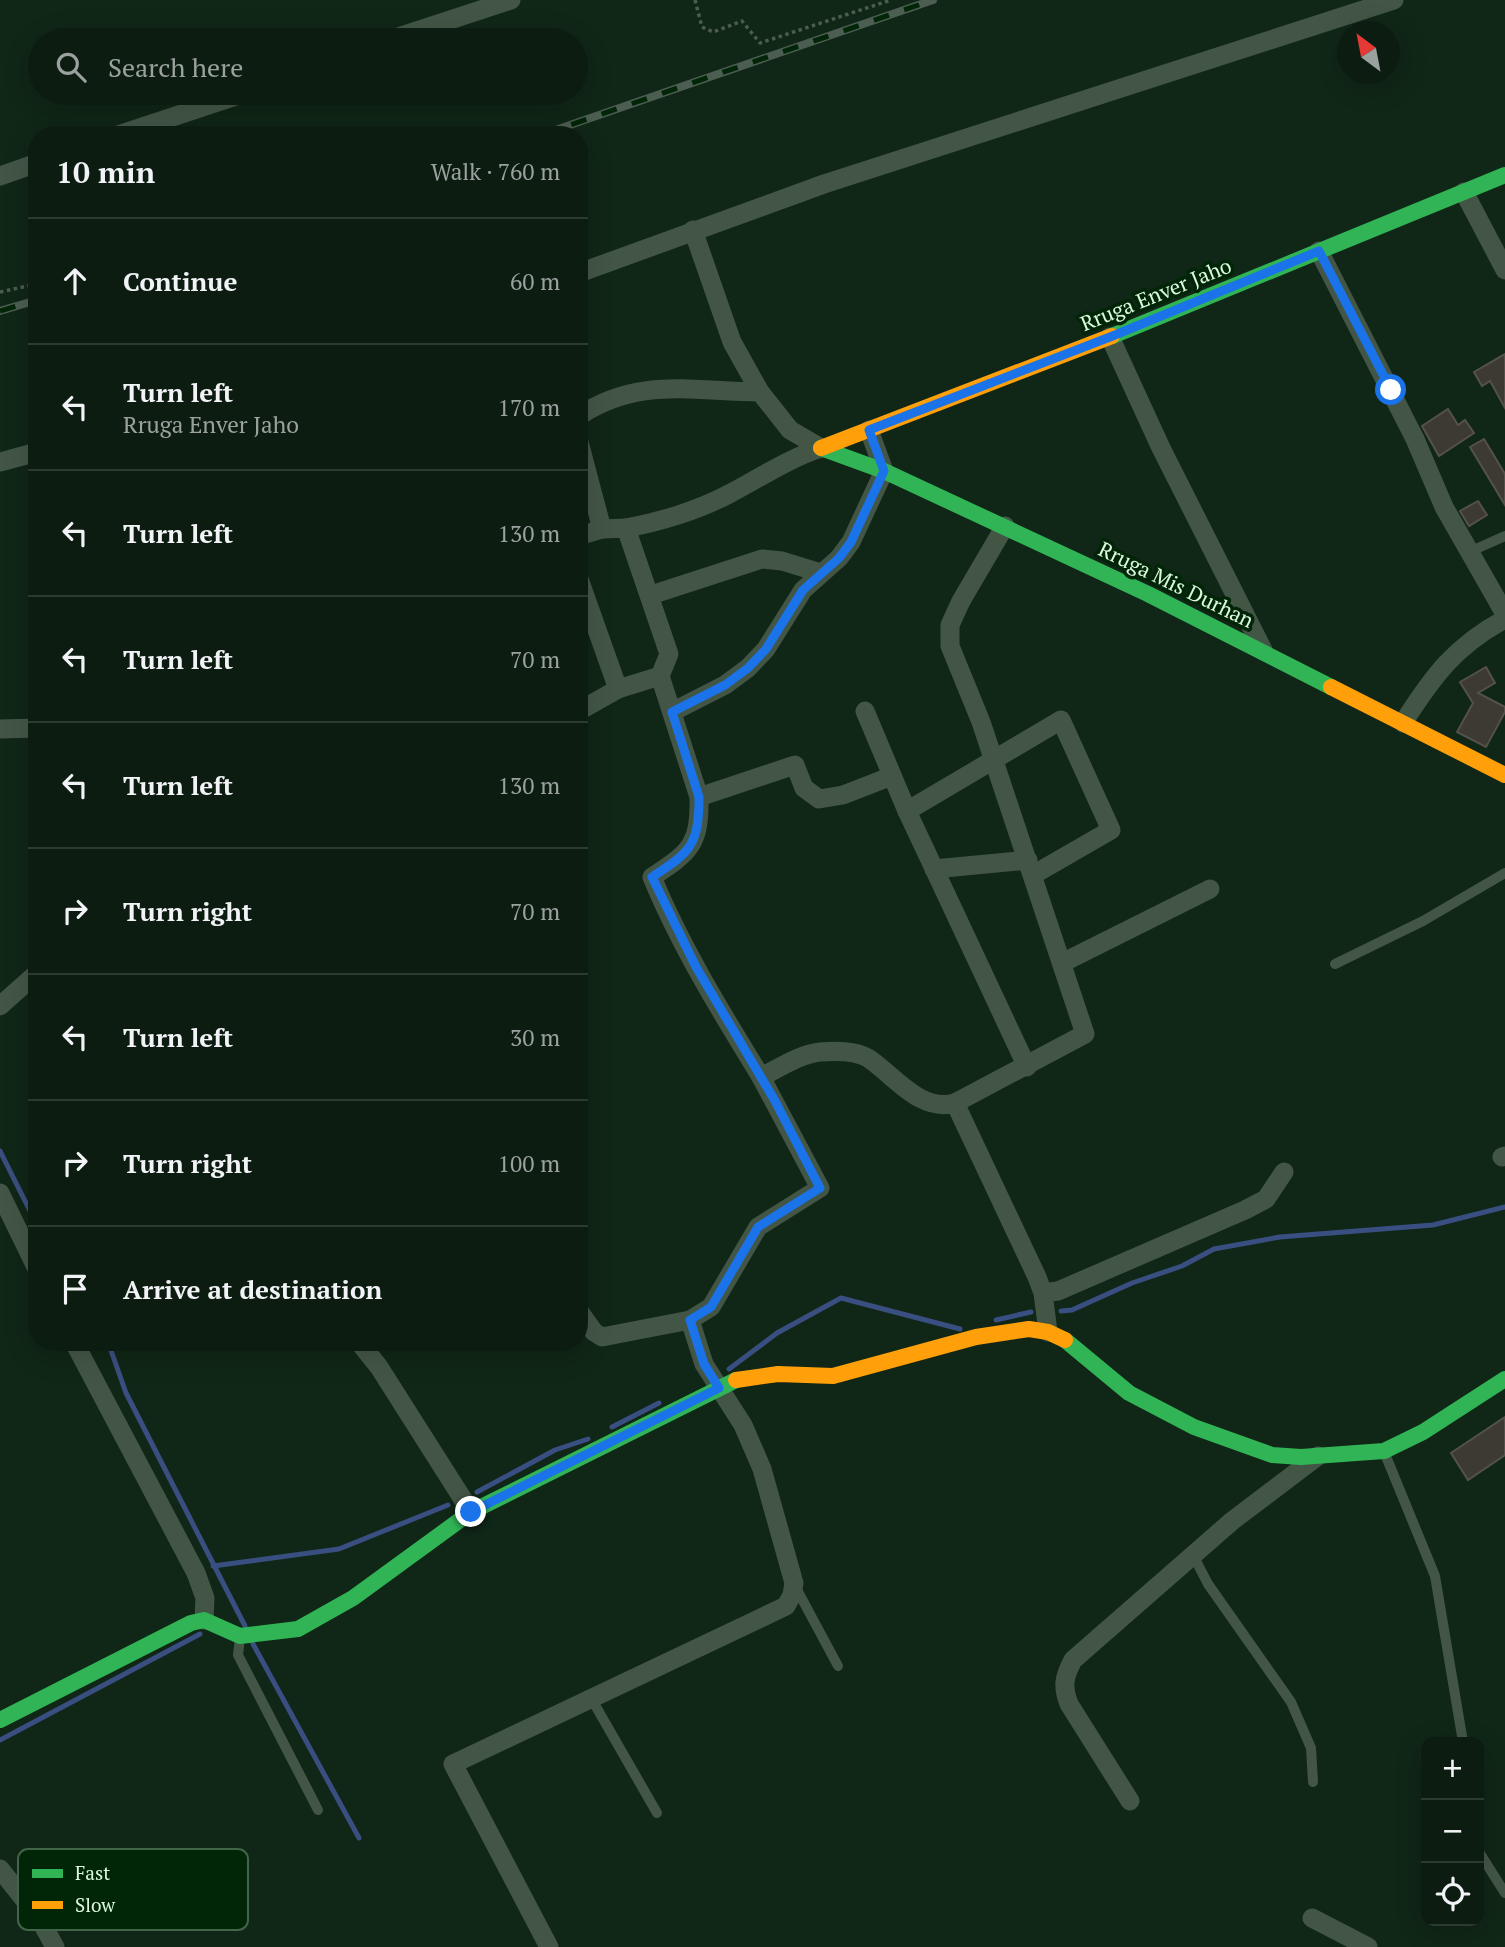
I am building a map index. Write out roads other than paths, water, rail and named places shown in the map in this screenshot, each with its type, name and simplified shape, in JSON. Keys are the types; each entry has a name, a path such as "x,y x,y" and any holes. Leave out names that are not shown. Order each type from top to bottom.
{"street":[{"path":"426,28 511,0"},
{"path":"588,270 824,184 1394,0"},
{"path":"145,126 209,105"},
{"path":"0,176 28,166"},
{"name":"Rruga Enver Jaho","path":"821,448 1110,337 1505,174"},
{"path":"1464,192 1505,270"},
{"path":"693,230 732,342 760,392 790,430 821,448"},
{"path":"1319,251 1391,390 1444,507 1505,617 1455,652 1432,677 1403,723"},
{"path":"1110,337 1161,448 1263,650"},
{"path":"588,410 604,399 682,387 760,392"},
{"path":"672,712 725,685 748,668 766,649 792,604 839,558 851,542 884,471 869,430"},
{"path":"588,533 602,528 646,525 725,496 795,457 821,448"},
{"name":"Rruga Mis Durhan","path":"821,448 884,471 1004,526 1263,650 1505,775"},
{"path":"0,462 28,454"},
{"path":"588,476 602,528"},
{"path":"761,1077 818,1052 851,1052 866,1057 927,1102 946,1105 1027,1067 1086,1034 995,762 950,646 950,625 1004,526"},
{"path":"588,1324 602,1337 690,1320 711,1307 758,1227 820,1188 761,1077 696,967 652,877 687,854 692,845 699,797 660,676 669,654 626,528"},
{"path":"651,595 762,559 782,561 821,573"},
{"path":"588,604 618,689"},
{"path":"588,706 618,689 660,676"},
{"path":"865,711 907,811 1027,1067"},
{"path":"907,811 995,762 1061,720 1111,830 1030,868 934,869"},
{"path":"0,729 28,729"},
{"path":"699,797 795,765 804,788 819,799 843,795 892,776"},
{"path":"1062,963 1210,889"},
{"path":"0,1006 28,981"},
{"path":"955,1102 1043,1293 1048,1332"},
{"path":"1043,1293 1058,1291 1245,1210 1266,1199 1284,1172"},
{"path":"0,1193 28,1251"},
{"path":"549,1947 453,1764 786,1606 792,1595 793,1583 762,1469 743,1425 704,1364 690,1320"},
{"path":"0,1720 172,1631 204,1620 240,1636 275,1634 310,1622 353,1598 471,1512 719,1388 755,1375 833,1376 975,1337 1029,1329 1048,1332 1089,1357 1129,1393 1194,1427 1272,1455 1318,1456 1384,1451 1423,1432 1505,1379"},
{"path":"79,1351 197,1573 205,1598 204,1620"},
{"path":"366,1351 471,1512"},
{"path":"1130,1801 1069,1704 1064,1690 1064,1676 1081,1653 1232,1521 1318,1456"},
{"path":"0,1869 18,1892"},
{"path":"1312,1918 1368,1947"},
{"path":"46,1930 55,1947"}],"lane":[{"path":"1469,552 1505,536"},
{"path":"1335,964 1423,921 1505,873"},
{"path":"1384,1451 1435,1576 1462,1737"},
{"path":"1194,1557 1208,1584 1291,1702 1311,1748 1313,1782"},
{"path":"793,1583 838,1666"},
{"path":"240,1636 238,1655 318,1811"},
{"path":"591,1698 657,1813"},
{"path":"1484,1860 1505,1893"}],"waterway":[{"path":"0,1151 28,1207"},
{"path":"1061,1311 1072,1310 1132,1283 1182,1266 1214,1249 1280,1237 1433,1225 1505,1207"},
{"path":"729,1369 777,1333 841,1298 960,1329"},
{"path":"996,1320 1031,1312"},
{"path":"111,1351 126,1393 245,1626"},
{"path":"612,1427 659,1403"},
{"path":"477,1492 555,1450 588,1439"},
{"path":"213,1566 339,1549 448,1505"},
{"path":"0,1740 200,1634"},
{"path":"253,1644 359,1838"}],"railway":[{"path":"567,126 933,0"},
{"path":"0,311 28,303"}]}
